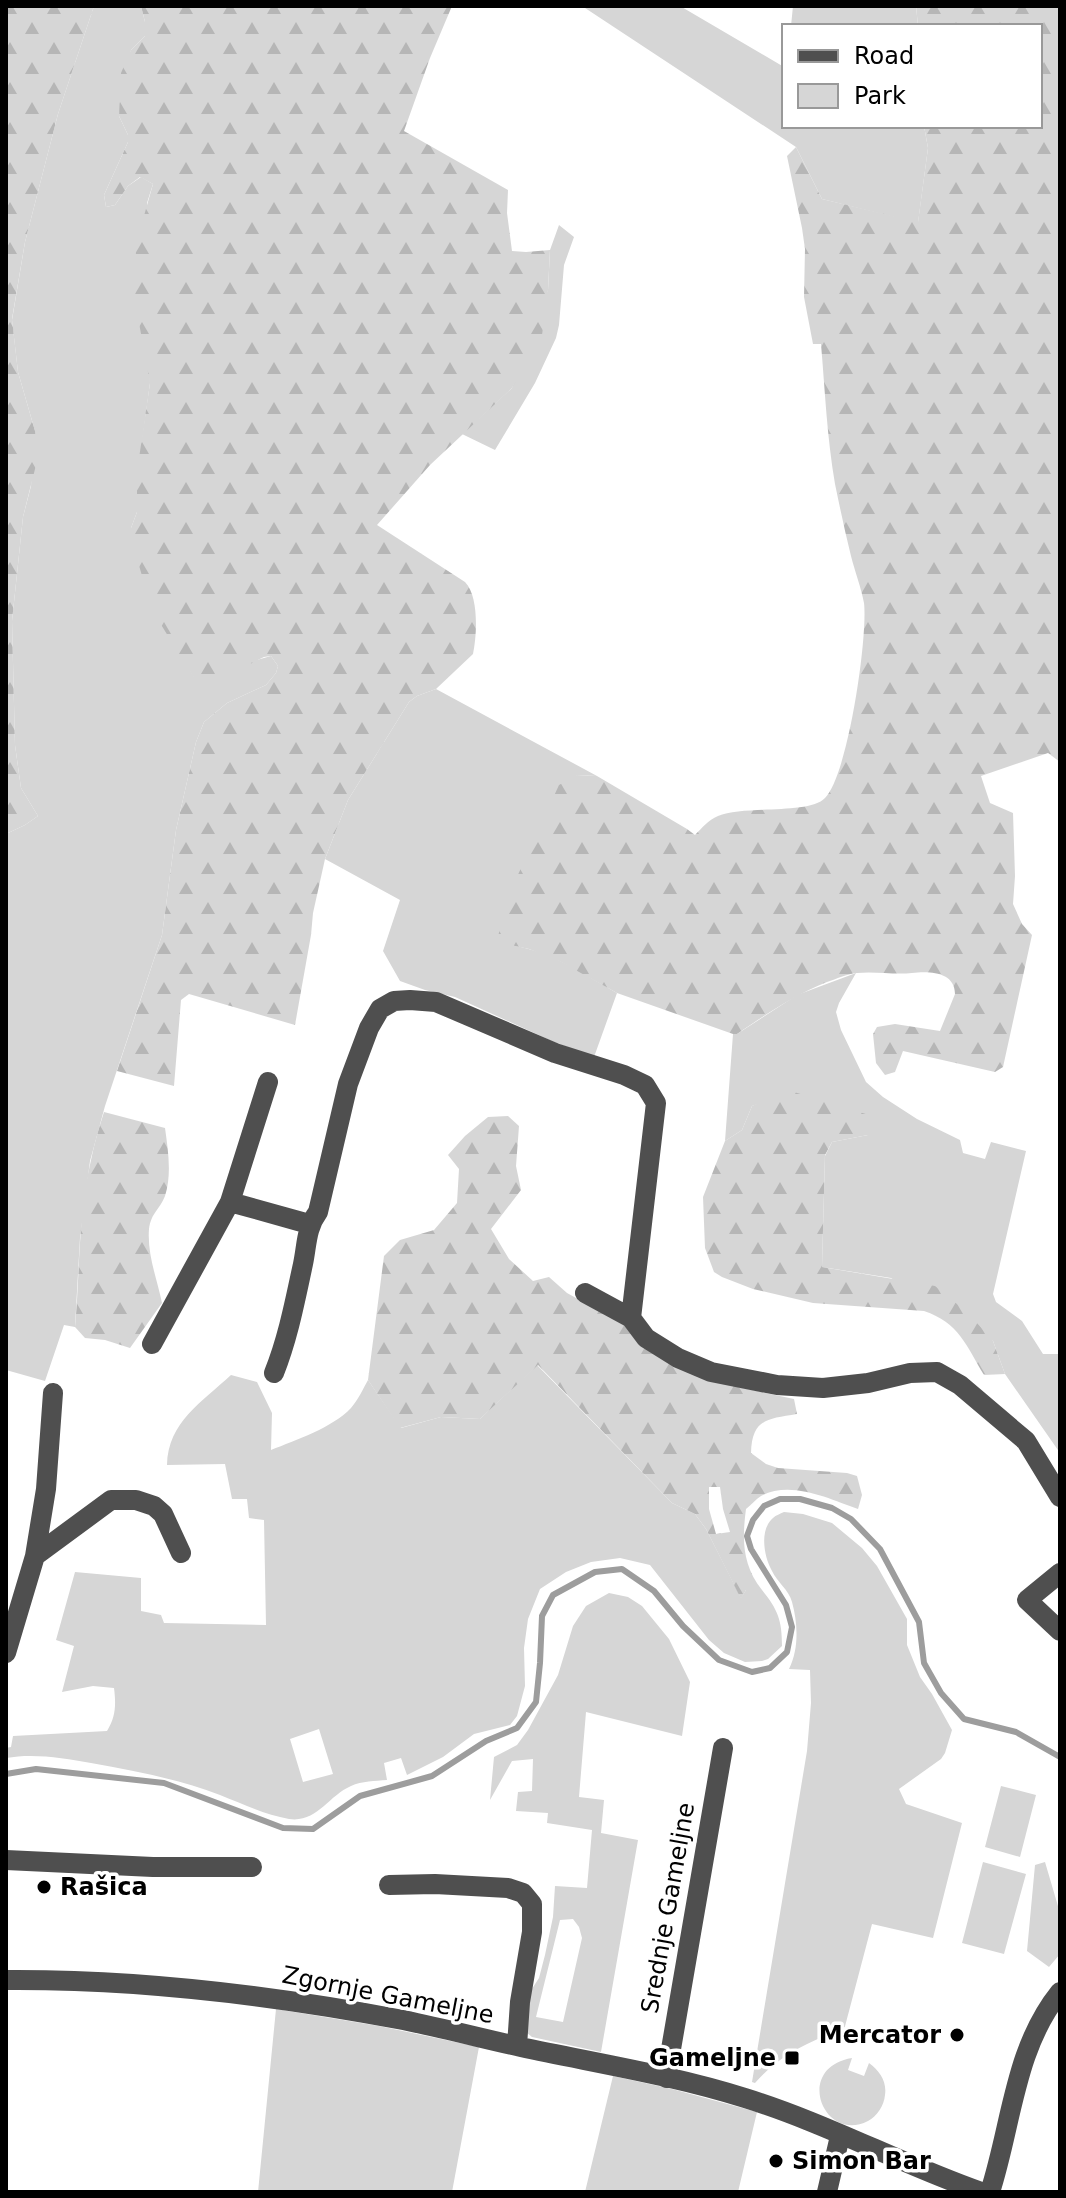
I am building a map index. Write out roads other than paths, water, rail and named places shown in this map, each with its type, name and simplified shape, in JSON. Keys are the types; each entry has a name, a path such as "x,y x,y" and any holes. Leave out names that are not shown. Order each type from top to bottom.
{"street":[{"path":"274,1373 285,1345 309,1224 318,1212 348,1084 369,1028 380,1009 394,1001 436,1002 555,1053 645,1085 656,1103 631,1318"},
{"path":"152,1344 230,1202 268,1082"},
{"path":"230,1202 309,1224"},
{"path":"585,1293 631,1318 646,1338 678,1358 711,1372 777,1385 823,1388 868,1383 910,1373 937,1372 960,1385 1026,1441 1060,1497"},
{"path":"6,1653 35,1556 46,1489 53,1393"},
{"path":"35,1556 111,1500 136,1500 154,1506 163,1514 181,1553"},
{"path":"1060,1573 1027,1600 1060,1631"},
{"name":"Srednje Gameljne","path":"666,2078 723,1748"},
{"path":"6,1860 153,1867 252,1867"},
{"name":"Zgornje Gameljne","path":"6,1980 123,1982 206,1990 403,2021 517,2046 520,2002 532,1932 532,1904 523,1893 508,1888 389,1885"},
{"path":"990,2192 1028,2046 1045,2011 1060,1992"},
{"path":"517,2046 746,2098 840,2136 936,2184 981,2192"},
{"path":"827,2192 840,2136"}],"waterway":[{"path":"6,1774 36,1769 164,1783 283,1828 313,1829 360,1796 432,1776 486,1741 517,1728 536,1702 542,1616 553,1595 595,1572 622,1569 654,1591 683,1626 719,1660 752,1672 770,1668 787,1652 792,1627 786,1605 751,1549 747,1536 753,1520 764,1506 780,1499 800,1499 832,1508 851,1519 880,1549 919,1622 924,1663 941,1693 964,1719 1016,1732 1060,1757"}],"place":[{"name":"Rašica","path":"44,1887"},
{"name":"Mercator","path":"957,2035"},
{"name":"Gameljne","path":"792,2058"},
{"name":"Simon Bar","path":"776,2161"}]}
